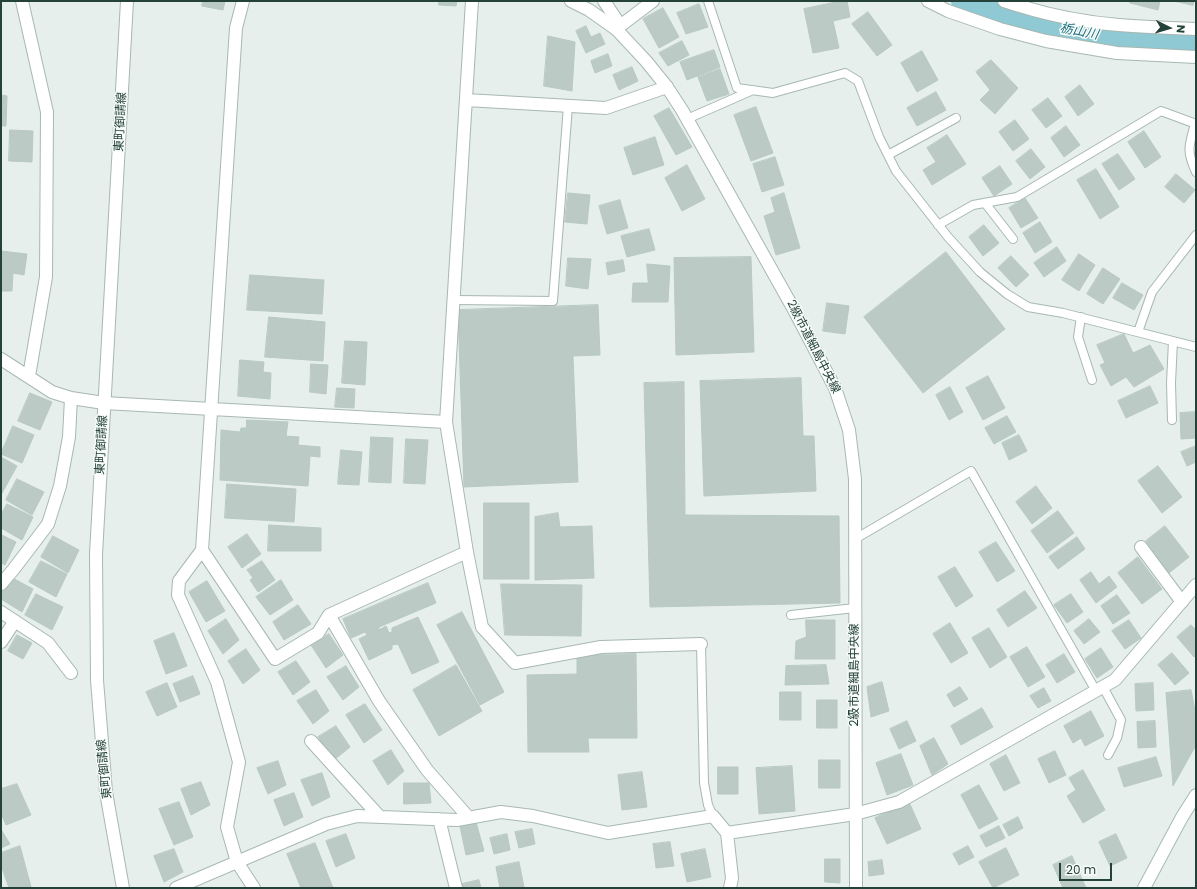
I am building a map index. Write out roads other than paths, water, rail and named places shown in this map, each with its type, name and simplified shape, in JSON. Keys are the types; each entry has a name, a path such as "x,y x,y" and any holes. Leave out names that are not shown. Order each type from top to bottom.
{"street":[{"path":"22,1 47,112 46,278 29,376"},
{"name":"東町御請線","path":"123,888 106,792 97,680 96,554 127,1"},
{"path":"243,1 236,28 202,550 179,581 178,595 217,682 239,762 227,827 237,862 254,888"},
{"path":"472,1 446,422 467,552 482,627 516,663 601,647 701,644"},
{"name":"2級市道細島中央線","path":"571,1 618,27 667,87 687,119 793,308 835,388 849,430 855,479 856,888"},
{"path":"604,1 618,27 653,1"},
{"path":"928,1 948,11 1000,29 1046,41 1116,53 1196,57"},
{"path":"1004,1 1020,7 1103,23 1196,29"},
{"path":"466,100 606,108 667,87"},
{"path":"1,360 29,376 52,392 71,398 104,403 446,422"},
{"path":"1,584 48,524 60,486 69,437 71,398"},
{"path":"1141,547 1182,602"},
{"path":"202,550 275,659 318,633 329,615 467,552"},
{"path":"727,833 855,814 899,802 1115,680 1196,585"},
{"path":"1,612 48,643 71,673"},
{"path":"329,615 379,701 418,758 469,818"},
{"path":"1,642 15,622"},
{"path":"311,741 379,816"},
{"path":"1144,888 1182,817 1196,795"},
{"path":"176,888 326,824 358,816 457,820 501,812 533,816 608,833 713,816 727,833 732,878 730,888"},
{"path":"439,819 456,888"}],"lane":[{"path":"708,1 737,88 773,93 845,73 858,81 879,137 896,171 938,225 980,272 1007,294 1028,307 1081,317 1196,347"},
{"path":"687,119 754,90"},
{"path":"454,300 553,301 568,106"},
{"path":"938,225 973,206 1017,197 1161,111 1196,124 1190,142 1189,158 1196,172"},
{"path":"888,155 956,118"},
{"path":"985,203 1013,239"},
{"path":"1138,332 1152,292 1196,235"},
{"path":"1081,317 1078,337 1092,380"},
{"path":"1172,420 1171,383 1173,341"},
{"path":"855,539 971,471 1100,689 1121,720 1118,738 1108,755"},
{"path":"791,615 855,608"},
{"path":"701,644 704,784 708,805 713,816"}],"waterway":[{"name":"栃山川","path":"967,1 1021,21 1114,39 1196,43"}]}
